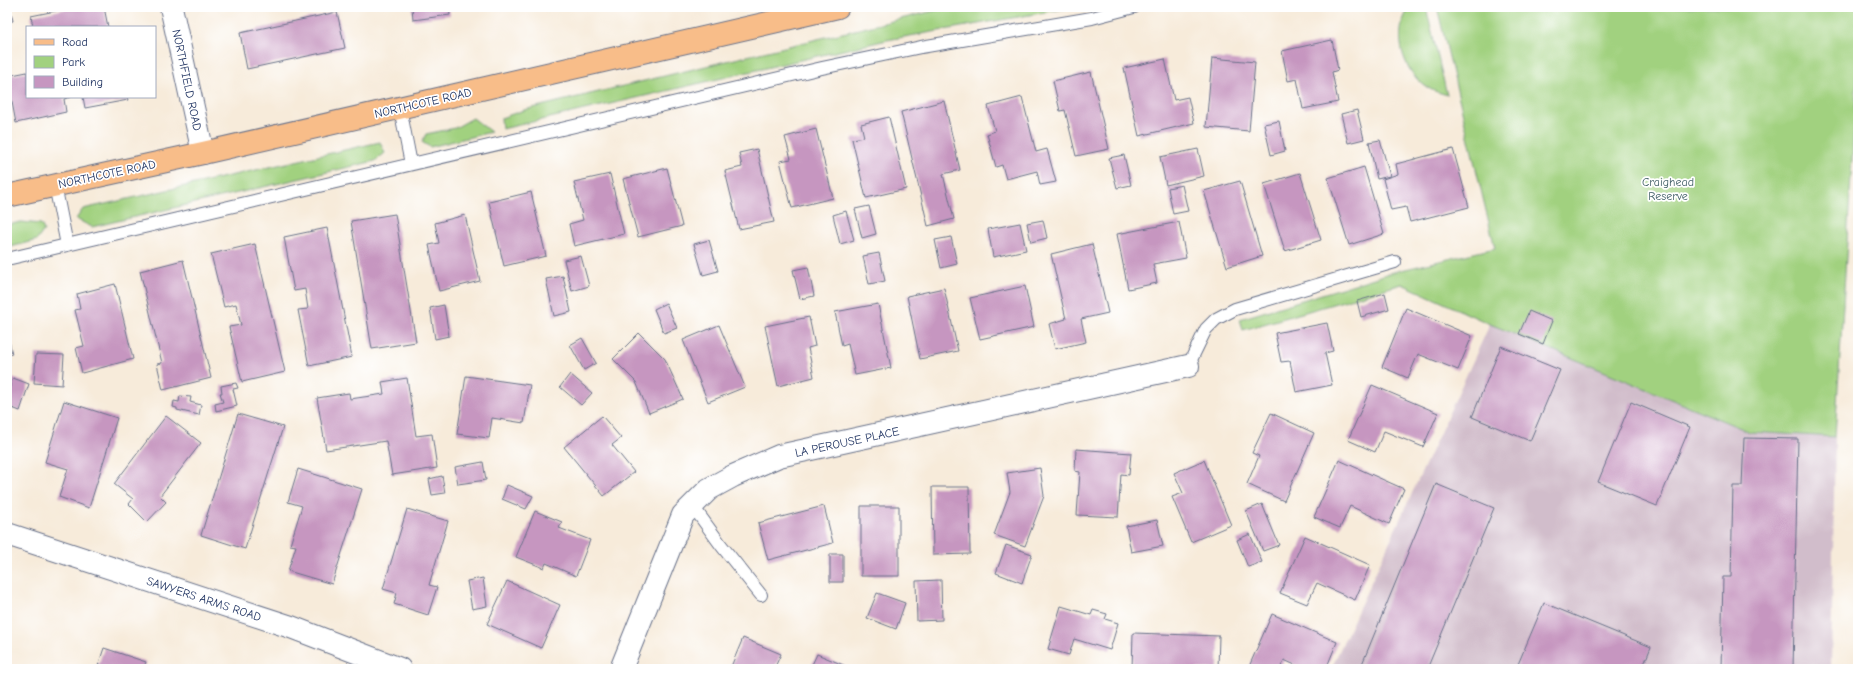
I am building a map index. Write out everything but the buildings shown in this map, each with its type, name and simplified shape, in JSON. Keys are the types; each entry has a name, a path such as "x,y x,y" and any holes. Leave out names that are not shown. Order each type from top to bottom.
{"main road":[{"name":"NORTHCOTE ROAD","path":"7,196 203,153 838,7"}],"street":[{"name":"NORTHFIELD ROAD","path":"171,7 203,153"},
{"name":"LA PEROUSE PLACE","path":"621,669 683,515 709,489 732,476 779,456 1188,366"},
{"name":"SAWYERS ARMS ROAD","path":"7,534 291,627 400,669"}],"lane":[{"path":"7,260 838,65 921,47 1092,18 1134,7"},
{"path":"400,108 411,164"},
{"path":"55,185 67,245"},
{"path":"1188,366 1206,329 1216,319 1235,309 1395,262"},
{"path":"692,505 721,545 761,595"}],"shaded area":[{"path":"1490,324 1750,432 1835,437 1831,669 1331,669"}],"green space":[{"path":"950,7 1075,7 887,40 502,129 501,118 524,110"},
{"path":"1410,7 1426,7 1447,95 1432,90 1422,84 1410,69 1402,52 1402,24"},
{"name":"Craighead Reserve","path":"1437,7 1858,7 1858,62 1835,437 1750,432 1490,324 1402,284 1243,330 1240,319 1397,271 1495,248"},
{"path":"473,118 491,132 430,147 422,142 426,134 455,128"},
{"path":"380,142 385,153 375,161 92,227 76,219 83,209"},
{"path":"21,222 41,224 44,230 37,240 7,248 7,225"}]}
